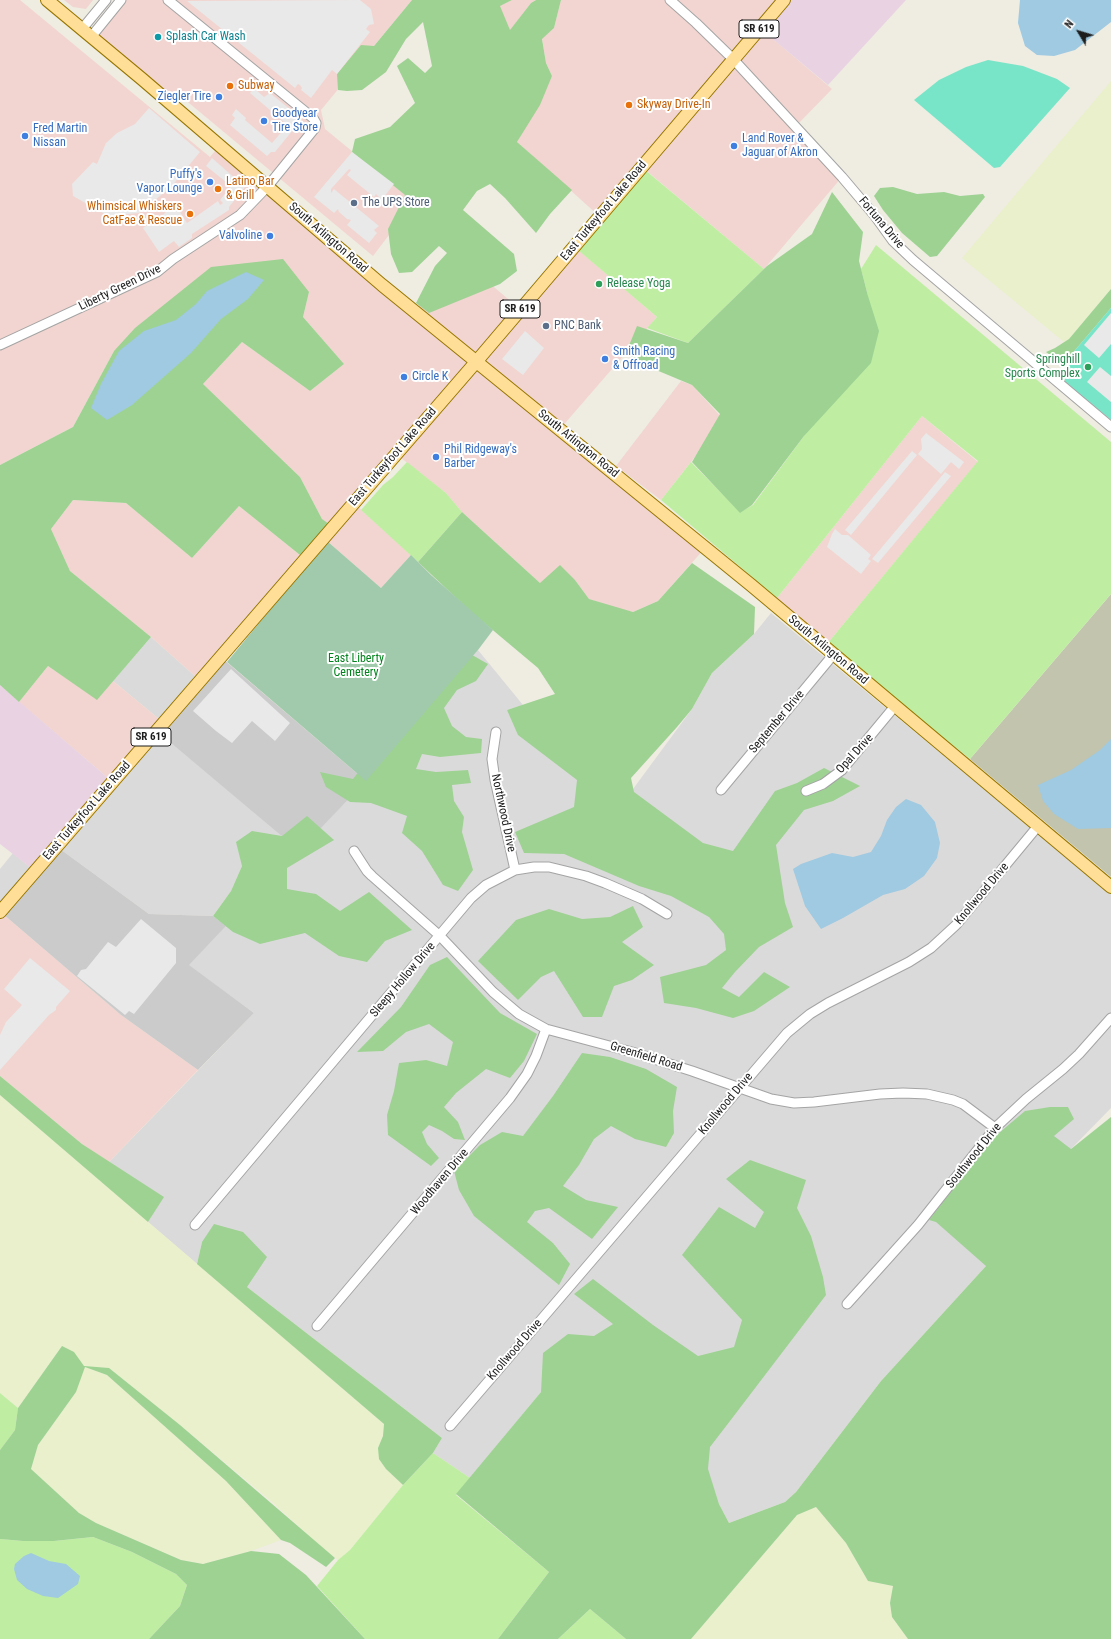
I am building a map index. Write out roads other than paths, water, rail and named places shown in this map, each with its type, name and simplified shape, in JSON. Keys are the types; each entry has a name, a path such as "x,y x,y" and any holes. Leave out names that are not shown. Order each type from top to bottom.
{"main road":[{"name":"South Arlington Road","path":"47,0 268,186 382,285 728,566 1111,887"},
{"name":"East Turkeyfoot Lake Road","path":"0,912 476,362 784,0"}],"street":[{"path":"82,28 106,0"},
{"path":"91,37 121,0"},
{"name":"Liberty Green Drive","path":"0,345 157,272 173,259 240,215 268,186 316,126 315,120 168,0"},
{"name":"Fortuna Drive","path":"670,0 734,59 826,159 875,216 893,241 913,260 1111,427"},
{"name":"September Drive","path":"721,790 833,655"},
{"name":"Opal Drive","path":"806,791 823,784 842,770 895,706"},
{"name":"Northwood Drive","path":"496,732 492,759 495,780 516,870"},
{"name":"Knollwood Drive","path":"450,1426 739,1087 787,1033 810,1014 828,1003 909,962 923,954 942,939 956,925 1038,826"},
{"name":"Greenfield Road","path":"354,851 372,876 440,936 508,1005 519,1014 546,1029 632,1052 739,1087 758,1096 794,1103 880,1094 927,1094 953,1100 962,1104 995,1128"},
{"name":"Sleepy Hollow Drive","path":"195,1225 474,894 494,880 516,870 534,867 550,867 586,876 630,893 667,914"},
{"name":"Southwood Drive","path":"846,1304 876,1278 995,1128 1026,1099 1079,1054 1111,1018"},
{"name":"Woodhaven Drive","path":"317,1326 510,1098 527,1074 536,1056 546,1029"}],"water":[{"path":"1020,0 1111,0 1111,22 1075,50 1054,56 1037,55 1025,46 1018,23"},
{"path":"246,272 264,280 248,299 221,319 191,353 132,405 107,420 91,408 101,384 119,351 144,331 176,320 196,304 207,291"},
{"path":"1111,739 1111,828 1078,829 1054,814 1043,801 1038,785 1071,770 1100,750"},
{"path":"906,799 921,805 935,822 940,843 937,858 924,876 905,889 883,895 821,929 805,906 793,869 801,864 832,853 853,857 871,852 881,836 887,820 896,807"},
{"path":"31,1553 49,1561 66,1564 80,1576 78,1584 58,1598 43,1596 27,1589 17,1580 14,1569 15,1564 24,1556"}],"place":[{"name":"Splash Car Wash","path":"158,37"},
{"name":"Subway","path":"230,86"},
{"name":"Ziegler Tire","path":"219,97"},
{"name":"Skyway Drive-In","path":"629,105"},
{"name":"Goodyear Tire Store","path":"264,121"},
{"name":"Fred Martin Nissan","path":"25,136"},
{"name":"Land Rover & Jaguar of Akron","path":"734,146"},
{"name":"Puffy's Vapor Lounge","path":"210,182"},
{"name":"Latino Bar & Grill","path":"218,189"},
{"name":"The UPS Store","path":"354,203"},
{"name":"Whimsical Whiskers CatFae & Rescue","path":"190,214"},
{"name":"Valvoline","path":"270,236"},
{"name":"Release Yoga","path":"599,284"},
{"name":"PNC Bank","path":"546,326"},
{"name":"Smith Racing & Offroad","path":"605,359"},
{"name":"Springhill Sports Complex","path":"1088,367"},
{"name":"Circle K","path":"404,377"},
{"name":"Phil Ridgeway's Barber","path":"436,457"}],"park label":[{"name":"East Liberty Cemetery","path":"356,666"}]}
